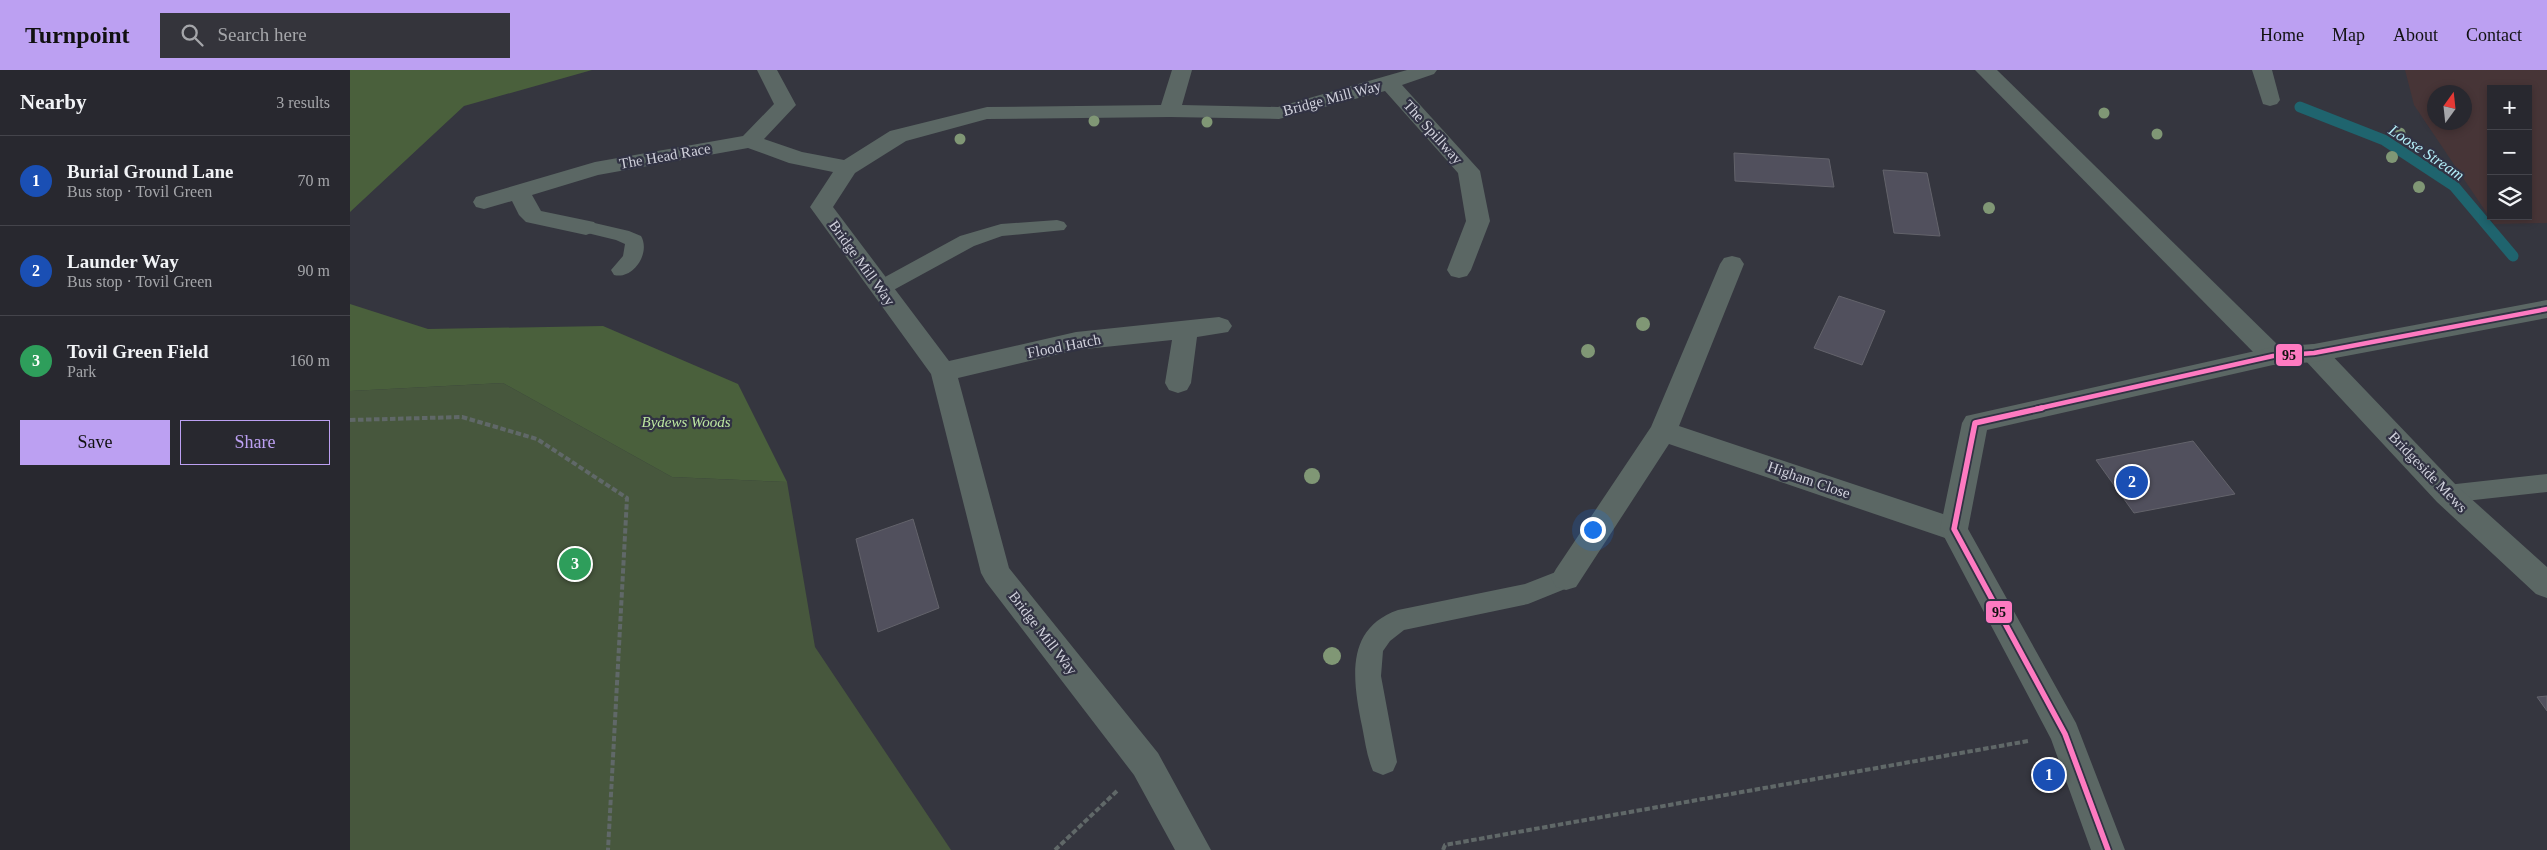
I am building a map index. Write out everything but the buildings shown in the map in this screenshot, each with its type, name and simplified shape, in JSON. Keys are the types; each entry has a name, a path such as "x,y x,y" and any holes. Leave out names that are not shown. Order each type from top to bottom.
{"street":[{"path":"1170,111 1182,70"},
{"name":"Bridge Mill Way","path":"1194,850 1146,764 996,573 943,372 821,207 847,168 898,136 987,114 1170,111 1279,113 1389,83 1427,70"},
{"path":"1985,70 2273,356"},
{"path":"2262,70 2270,100"},
{"path":"774,71 785,105 750,141 797,158 847,168"},
{"name":"The Spillway","path":"1389,83 1469,171 1478,221 1459,270"},
{"name":"The Head Race","path":"484,202 595,169 750,141"},
{"path":"519,192 527,210 534,217 586,227"},
{"path":"1566,578 1663,431 1732,264"},
{"path":"2108,850 2066,734 1954,529 1975,423 2273,356 2314,353 2547,309"},
{"name":"Flood Hatch","path":"943,372 1076,341 1219,326"},
{"path":"1178,383 1186,329"},
{"name":"Bridgeside Mews","path":"2314,353 2447,494 2547,585"},
{"name":"Higham Close","path":"1663,431 1954,529"}],"lane":[{"path":"881,288 967,241 1001,230 1057,226"},
{"path":"586,227 622,234 634,241 636,250 630,262 622,270"},
{"path":"2447,494 2547,483"},
{"path":"1383,762 1367,674 1370,650 1381,633 1398,621 1528,594 1566,578"}],"path":[{"path":"350,420 462,418 472,420 537,439 627,498 608,850"},
{"path":"1443,850 1445,845 2066,734"},
{"path":"1055,850 1146,764"}],"shaded area":[{"path":"2405,70 2547,70 2547,223 2494,224 2491,220 2532,220 2532,85 2487,85 2487,214 2431,130 2472,130 2472,85 2427,85 2427,124 2414,105"}],"green space":[{"path":"350,70 592,70 464,106 350,212"},
{"name":"Bydews Woods","path":"350,304 428,329 603,326 738,384 787,482 672,477 503,383 350,391"},
{"path":"503,383 672,477 787,482 815,647 951,850 350,850 350,391"}],"waterway":[{"name":"Loose Stream","path":"2300,107 2384,140 2454,186 2513,256"}],"transit line":[{"name":"95","path":"2108,850 2065,734 1954,529 1975,423 2273,356 2314,353 2547,309"}],"place":[{"name":"Launder Way","path":"2132,482"},
{"name":"Tovil Green Field","path":"575,564"},
{"name":"Burial Ground Lane","path":"2049,775"}]}
